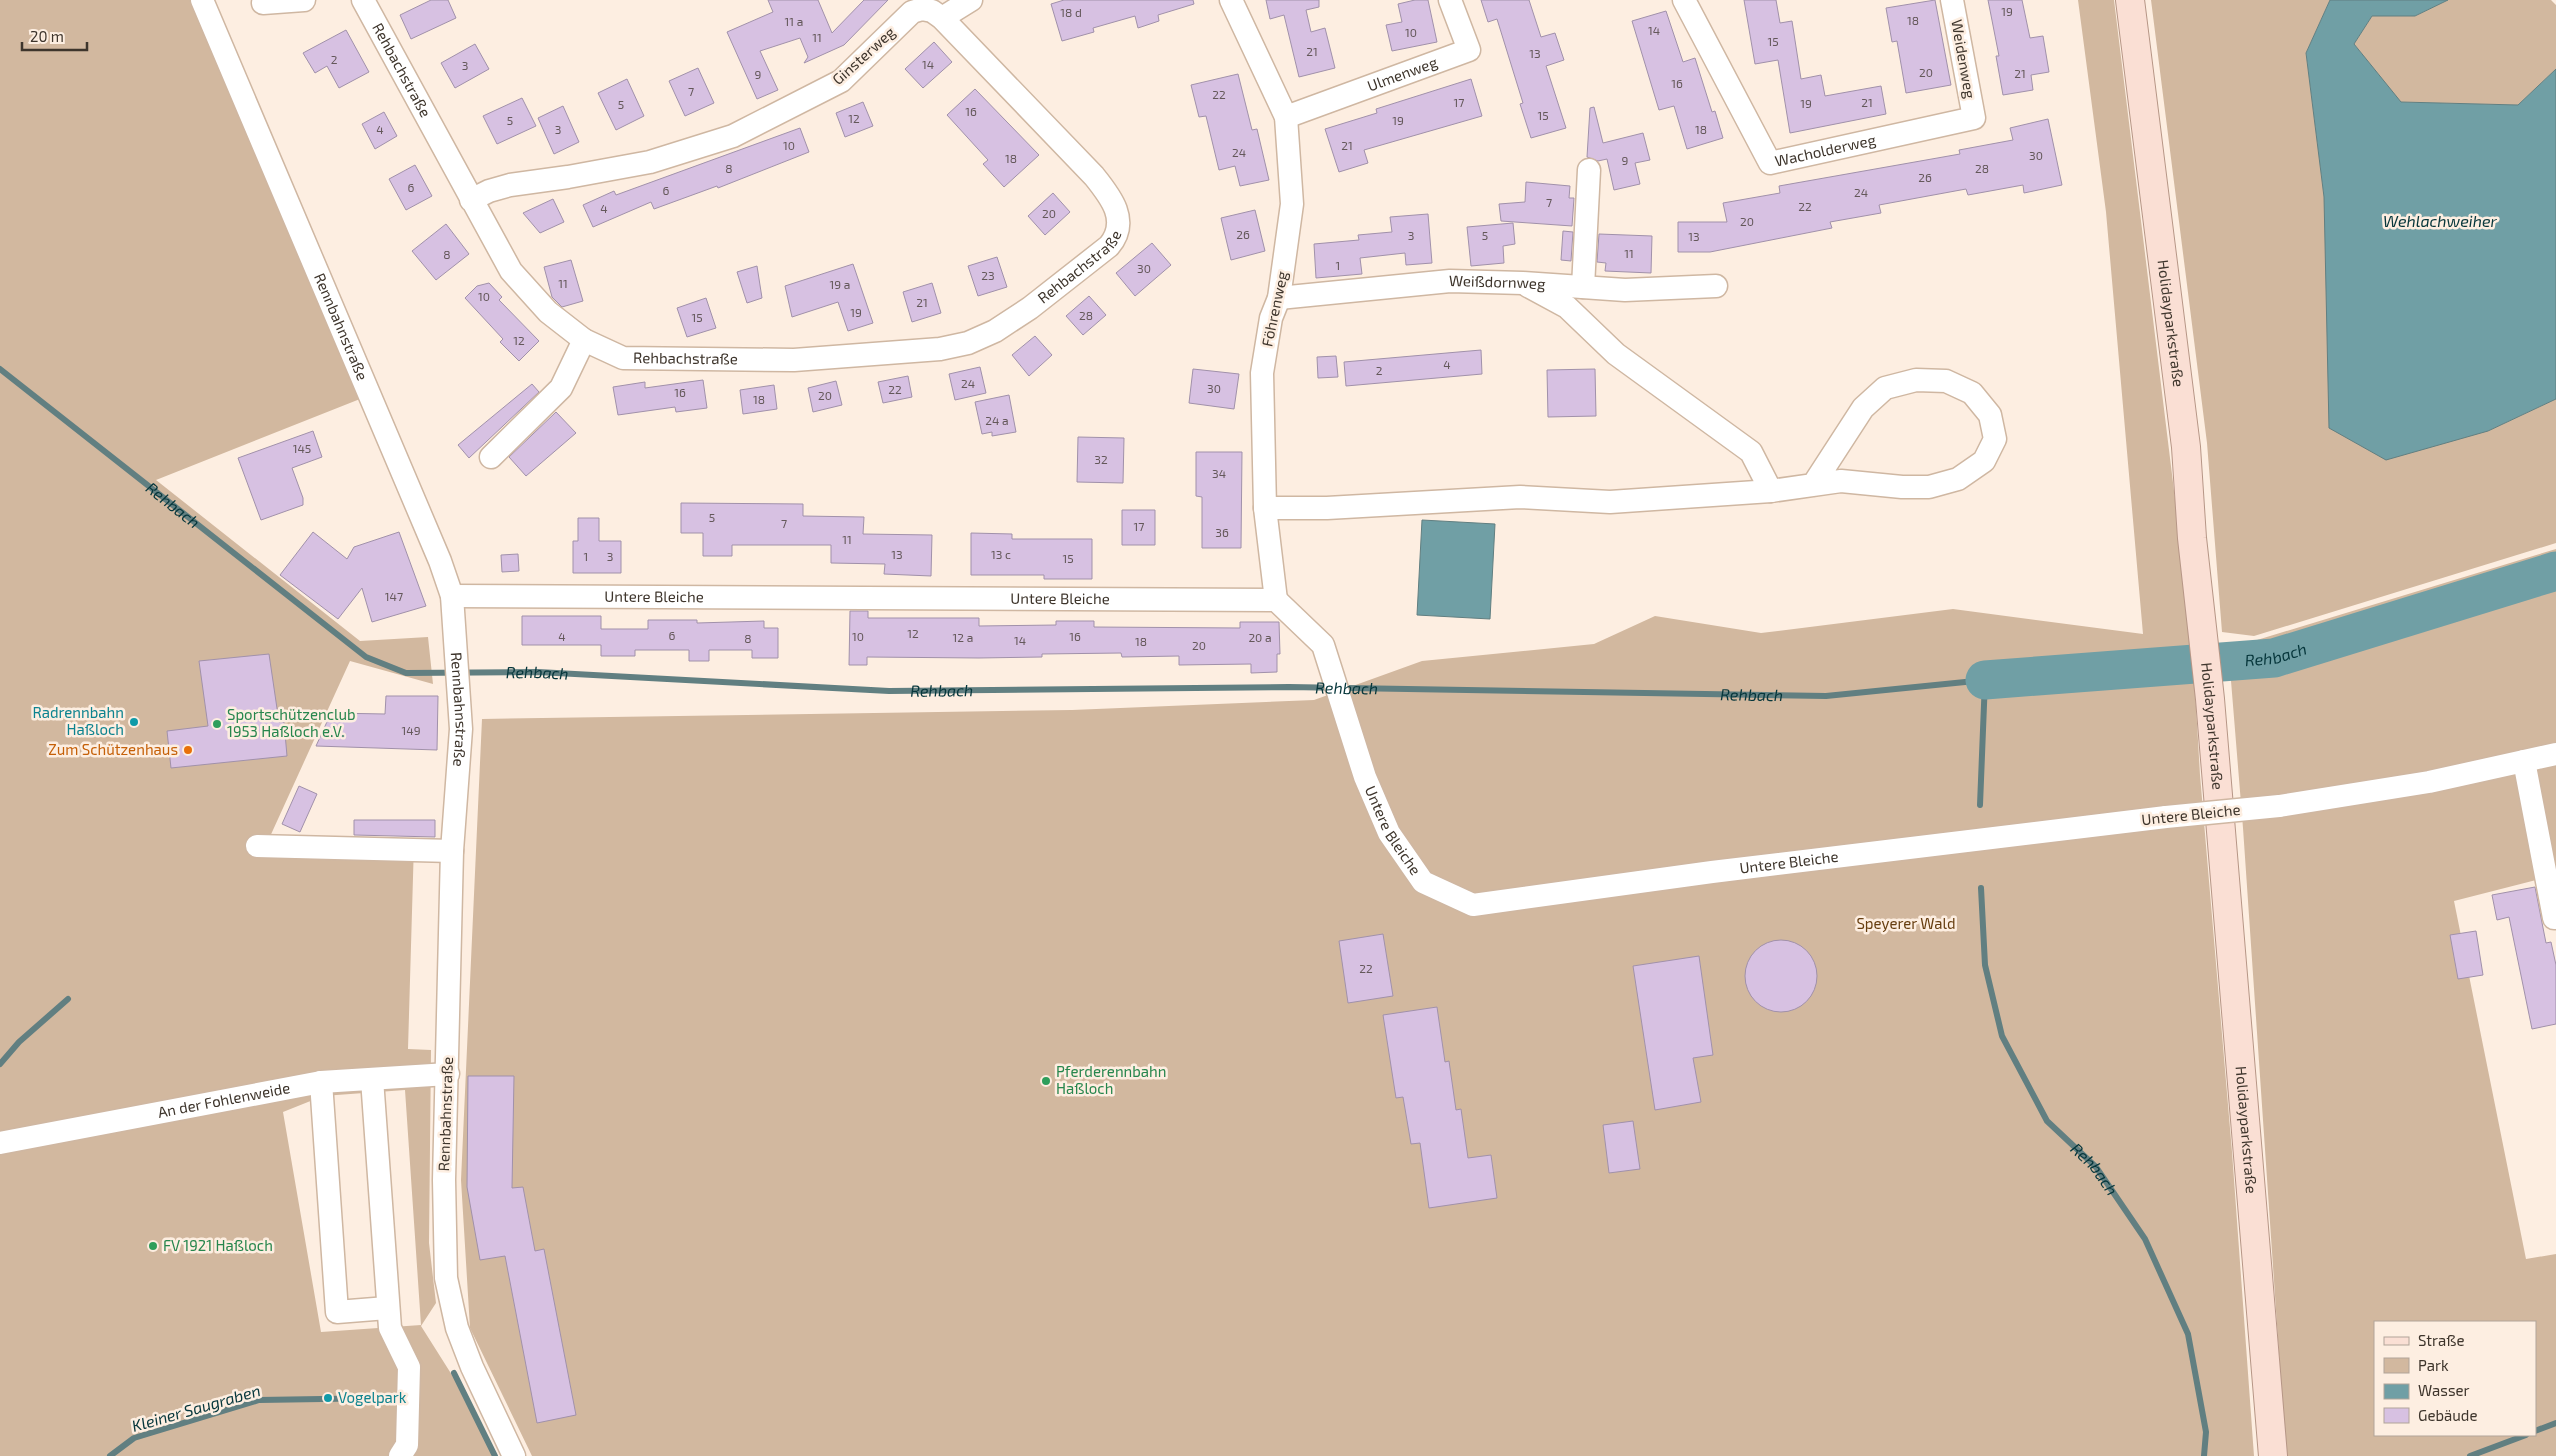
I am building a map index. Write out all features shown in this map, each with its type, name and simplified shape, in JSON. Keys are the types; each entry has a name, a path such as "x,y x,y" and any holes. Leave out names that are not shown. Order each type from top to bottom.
{"main road":[{"name":"Holidayparkstraße","path":"2130,0 2186,447 2210,699 2273,1456"}],"street":[{"name":"Rennbahnstraße","path":"202,0 440,560 452,596 461,729 448,794 452,851 444,1180 446,1278 457,1328 472,1367 514,1456"},
{"path":"262,3 304,0"},
{"name":"Rehbachstraße","path":"364,0 511,271 548,312 584,340 624,358 794,360 940,349 968,343 995,332 1030,308 1109,246 1116,238 1118,218"},
{"path":"942,18 971,0"},
{"name":"Föhrenweg","path":"1231,0 1286,117 1292,204 1280,298 1271,318 1262,373 1265,508 1276,600"},
{"name":"Ulmenweg","path":"1286,117 1469,50 1450,0"},
{"name":"Wacholderweg","path":"1684,0 1770,163 1974,118"},
{"name":"Weidenweg","path":"1952,0 1974,118"},
{"name":"Ginsterweg","path":"471,200 489,190 510,185 568,177 650,162 733,136 841,81 912,12 922,9 932,11 942,18 1094,176 1115,204 1118,218"},
{"path":"1583,287 1589,170"},
{"name":"Weißdornweg","path":"1280,298 1450,281 1523,283 1626,290 1716,286"},
{"path":"1523,283 1567,307 1616,354 1751,452 1771,491"},
{"path":"491,457 561,388 584,340"},
{"path":"1265,508 1327,508 1520,497 1610,502 1771,491 1814,485 1841,481 1902,487 1929,487 1958,479 1984,462 1995,439 1990,415 1972,393 1946,381 1916,380 1885,388 1863,408 1814,485"},
{"name":"Untere Bleiche","path":"452,596 1276,600 1323,645 1365,776 1389,833 1423,882 1473,905 1712,872 2166,817 2279,806 2429,782 2556,754"},
{"path":"2524,761 2555,918"},
{"path":"257,846 452,851"},
{"name":"An der Fohlenweide","path":"0,1143 321,1082 448,1074"},
{"path":"372,1079 387,1308 390,1328 409,1366 407,1445 400,1456"},
{"path":"321,1082 338,1312 387,1308"}],"green space":[{"path":"0,0 192,0 360,399 156,480 360,641 428,637 433,684 350,661 268,841 414,843 408,1049 431,1050 429,1243 436,1303 421,1326 457,1383 494,1456 0,1456","holes":["405,1090 421,1325 321,1332 283,1112 323,1096"]},
{"name":"Speyerer Wald","path":"2078,0 2114,0 2192,638 2200,775 2232,1152 2254,1456 532,1456 470,1328 461,1180 482,719 1072,710 1314,700 1422,661 1594,644 1655,616 1761,633 1953,609 2143,634 2106,212"},
{"path":"2151,0 2330,0 2306,53 2324,197 2488,431 2556,399 2556,543 2254,636 2222,632 2207,443"},
{"path":"2448,0 2551,0 2556,5 2556,69 2518,105 2400,102 2354,44 2372,16 2415,16"},
{"path":"2556,549 2556,875 2454,901 2526,1259 2556,1254 2556,1456 2286,1456 2243,828 2228,644 2257,640"}],"water":[{"name":"Wehlachweiher","path":"2330,0 2448,0 2415,16 2372,16 2354,44 2401,102 2518,105 2556,69 2556,399 2488,431 2386,460 2329,428 2324,197 2306,53"},
{"path":"1422,520 1495,524 1490,619 1417,615"}],"building":[{"path":"431,0 448,0 456,18 411,39 400,15"},
{"path":"768,0 818,0 832,33 864,0 888,0 844,45 804,63 808,57 800,38 760,51 778,90 757,99 727,32 773,12"},
{"path":"1064,0 1193,0 1194,4 1158,15 1159,21 1138,28 1135,16 1093,28 1094,32 1062,41 1051,4"},
{"path":"1266,0 1319,0 1319,7 1306,10 1311,32 1325,28 1335,68 1299,77 1284,15 1270,19"},
{"path":"1415,0 1428,0 1437,42 1392,51 1386,25 1402,22 1398,4"},
{"path":"1481,0 1529,0 1541,37 1555,33 1564,60 1546,66 1566,128 1531,138 1520,104 1523,103 1497,19 1488,22"},
{"path":"1744,0 1776,0 1780,23 1792,21 1801,79 1821,75 1825,96 1881,86 1886,114 1790,133 1778,60 1755,64"},
{"path":"1935,0 1951,85 1906,93 1897,41 1892,42 1886,8"},
{"path":"1988,0 2022,0 2030,38 2043,36 2049,72 2031,75 2033,90 2003,95 1996,56 1999,56"},
{"path":"1666,11 1683,62 1695,58 1712,112 1715,111 1723,138 1687,149 1674,106 1659,110 1632,21"},
{"path":"346,30 369,72 339,88 327,66 315,73 303,53"},
{"path":"934,42 952,62 923,88 905,69"},
{"path":"475,44 489,69 455,88 441,63"},
{"path":"698,68 714,103 685,116 669,81"},
{"path":"1238,74 1252,130 1257,129 1269,180 1240,186 1235,166 1219,170 1206,116 1199,117 1191,85"},
{"path":"627,79 644,116 616,130 598,93"},
{"path":"1471,79 1482,116 1364,150 1368,163 1339,172 1325,129 1377,113 1376,109"},
{"path":"975,89 1039,155 1004,187 983,164 988,160 947,115"},
{"path":"522,98 536,126 497,144 483,116"},
{"path":"863,102 873,126 845,137 836,113"},
{"path":"563,106 579,142 554,154 538,118"},
{"path":"1594,107 1603,143 1643,133 1650,160 1635,163 1640,184 1614,190 1607,159 1598,161 1587,157 1590,108"},
{"path":"384,112 397,136 375,149 362,124"},
{"path":"2048,119 2062,185 2024,193 2023,185 1968,195 1966,189 1879,205 1881,213 1830,222 1832,228 1710,252 1678,252 1678,222 1727,222 1723,203 1780,193 1779,186 1960,154 1959,150 2013,140 2010,128"},
{"path":"800,128 809,152 718,188 717,186 654,209 651,202 593,227 583,205 614,191 616,195"},
{"path":"415,165 432,196 406,210 389,179"},
{"path":"1526,182 1570,186 1569,198 1574,198 1572,226 1501,221 1499,204 1525,202"},
{"path":"1053,193 1070,212 1045,235 1028,216"},
{"path":"553,199 564,222 540,233 523,213"},
{"path":"1255,210 1265,251 1231,260 1221,218"},
{"path":"1428,214 1432,263 1406,265 1405,253 1360,258 1362,274 1316,278 1314,244 1359,240 1358,235 1392,232 1390,217"},
{"path":"1513,223 1515,244 1503,246 1504,263 1471,266 1467,227"},
{"path":"446,224 469,254 436,280 412,251"},
{"path":"1563,231 1573,232 1571,261 1561,260"},
{"path":"1599,234 1652,236 1651,273 1605,271 1606,263 1597,262"},
{"path":"1152,243 1171,265 1135,296 1116,273"},
{"path":"997,257 1007,287 978,296 968,266"},
{"path":"571,260 583,301 562,307 552,297 544,267"},
{"path":"853,264 873,323 848,331 838,302 792,317 785,286"},
{"path":"757,266 762,298 747,303 737,272"},
{"path":"489,283 502,297 499,300 539,341 519,361 500,342 503,339 465,298 477,286"},
{"path":"932,283 941,313 912,322 903,292"},
{"path":"1089,296 1106,315 1083,335 1066,316"},
{"path":"706,298 716,328 687,337 677,308"},
{"path":"1035,336 1052,355 1029,376 1012,355"},
{"path":"1481,350 1482,374 1346,386 1344,362"},
{"path":"1336,356 1338,377 1318,378 1317,357"},
{"path":"980,367 986,393 955,400 949,374"},
{"path":"1193,369 1239,374 1234,409 1189,403"},
{"path":"1595,369 1596,416 1548,417 1547,370"},
{"path":"908,376 912,397 883,403 878,382"},
{"path":"703,380 707,408 676,412 675,407 618,415 613,387 645,382 645,388"},
{"path":"836,381 842,405 813,412 808,388"},
{"path":"532,384 539,392 469,458 458,445"},
{"path":"774,385 777,409 743,414 740,390"},
{"path":"1009,395 1016,432 992,436 992,432 982,434 975,402"},
{"path":"556,412 576,433 526,476 509,457"},
{"path":"313,431 322,457 292,468 303,498 303,505 261,520 238,458"},
{"path":"1078,437 1124,438 1123,483 1077,482"},
{"path":"1196,452 1242,452 1241,548 1202,548 1202,497 1196,496"},
{"path":"681,503 803,504 803,516 864,517 863,534 932,535 931,576 884,574 885,564 831,563 831,545 732,545 732,556 703,556 703,533 681,533"},
{"path":"1122,510 1155,510 1155,545 1122,545"},
{"path":"578,518 599,518 599,541 621,541 621,573 573,573 573,541 578,541"},
{"path":"313,532 347,559 354,547 399,532 426,606 372,622 362,588 338,619 280,575"},
{"path":"971,533 1012,534 1012,539 1092,539 1092,579 1044,579 1044,575 971,575"},
{"path":"518,554 519,571 502,572 501,555"},
{"path":"850,611 868,611 868,618 979,618 979,626 1056,625 1056,621 1094,621 1094,627 1240,628 1240,622 1279,622 1280,654 1277,654 1277,672 1251,673 1251,664 1179,665 1179,656 1122,657 1121,653 1042,654 1042,657 979,658 867,657 867,665 849,665"},
{"path":"522,616 601,616 601,629 648,629 648,620 697,620 697,623 764,621 764,628 778,628 778,658 752,658 752,650 709,650 709,661 689,661 689,650 635,650 635,656 601,656 601,645 522,645"},
{"path":"269,654 279,722 284,722 287,756 171,768 167,731 208,726 199,661"},
{"path":"386,696 438,696 437,750 316,746 331,713 385,714"},
{"path":"299,786 317,794 300,832 282,824"},
{"path":"354,820 435,820 435,837 354,835"},
{"path":"2535,887 2546,943 2551,942 2556,965 2556,1024 2532,1029 2509,917 2497,920 2492,895"},
{"path":"2476,931 2483,975 2458,979 2450,935"},
{"path":"1383,934 1393,996 1348,1003 1339,941"},
{"path":"1781,940 1801,946 1811,956 1817,976 1811,996 1801,1006 1781,1012 1761,1006 1751,996 1745,976 1751,956 1761,946"},
{"path":"1699,956 1713,1055 1693,1058 1701,1102 1655,1110 1633,966"},
{"path":"1437,1007 1445,1062 1449,1061 1456,1110 1461,1109 1468,1158 1491,1155 1497,1198 1429,1208 1420,1143 1411,1144 1403,1097 1396,1098 1383,1015"},
{"path":"468,1076 514,1076 512,1188 523,1187 535,1251 544,1249 576,1415 537,1423 505,1256 480,1260 467,1187"},
{"path":"1633,1121 1640,1169 1609,1173 1603,1125"}],"waterway":[{"name":"Rehbach","path":"0,369 366,657 406,673 538,672 889,691 1289,687 1826,696 1985,680 1980,805"},
{"name":"Rehbach","path":"1985,680 2274,658 2556,571"},
{"name":"Rehbach","path":"1981,888 1985,965 2002,1036 2047,1121 2096,1167 2145,1239 2188,1334 2206,1432 2204,1456"},
{"path":"0,1064 19,1042 68,999"},
{"name":"Kleiner Saugraben","path":"454,1373 495,1456"},
{"name":"Kleiner Saugraben","path":"110,1456 134,1438 259,1400 385,1398"},
{"path":"2536,1431 2556,1423"},
{"path":"2470,1456 2523,1436"}],"place":[{"name":"Radrennbahn Haßloch","path":"134,722"},
{"name":"Sportschützenclub 1953 Haßloch e.V.","path":"217,724"},
{"name":"Zum Schützenhaus","path":"188,750"},
{"name":"Pferderennbahn Haßloch","path":"1046,1081"},
{"name":"FV 1921 Haßloch","path":"153,1246"},
{"name":"Vogelpark","path":"328,1398"}]}
